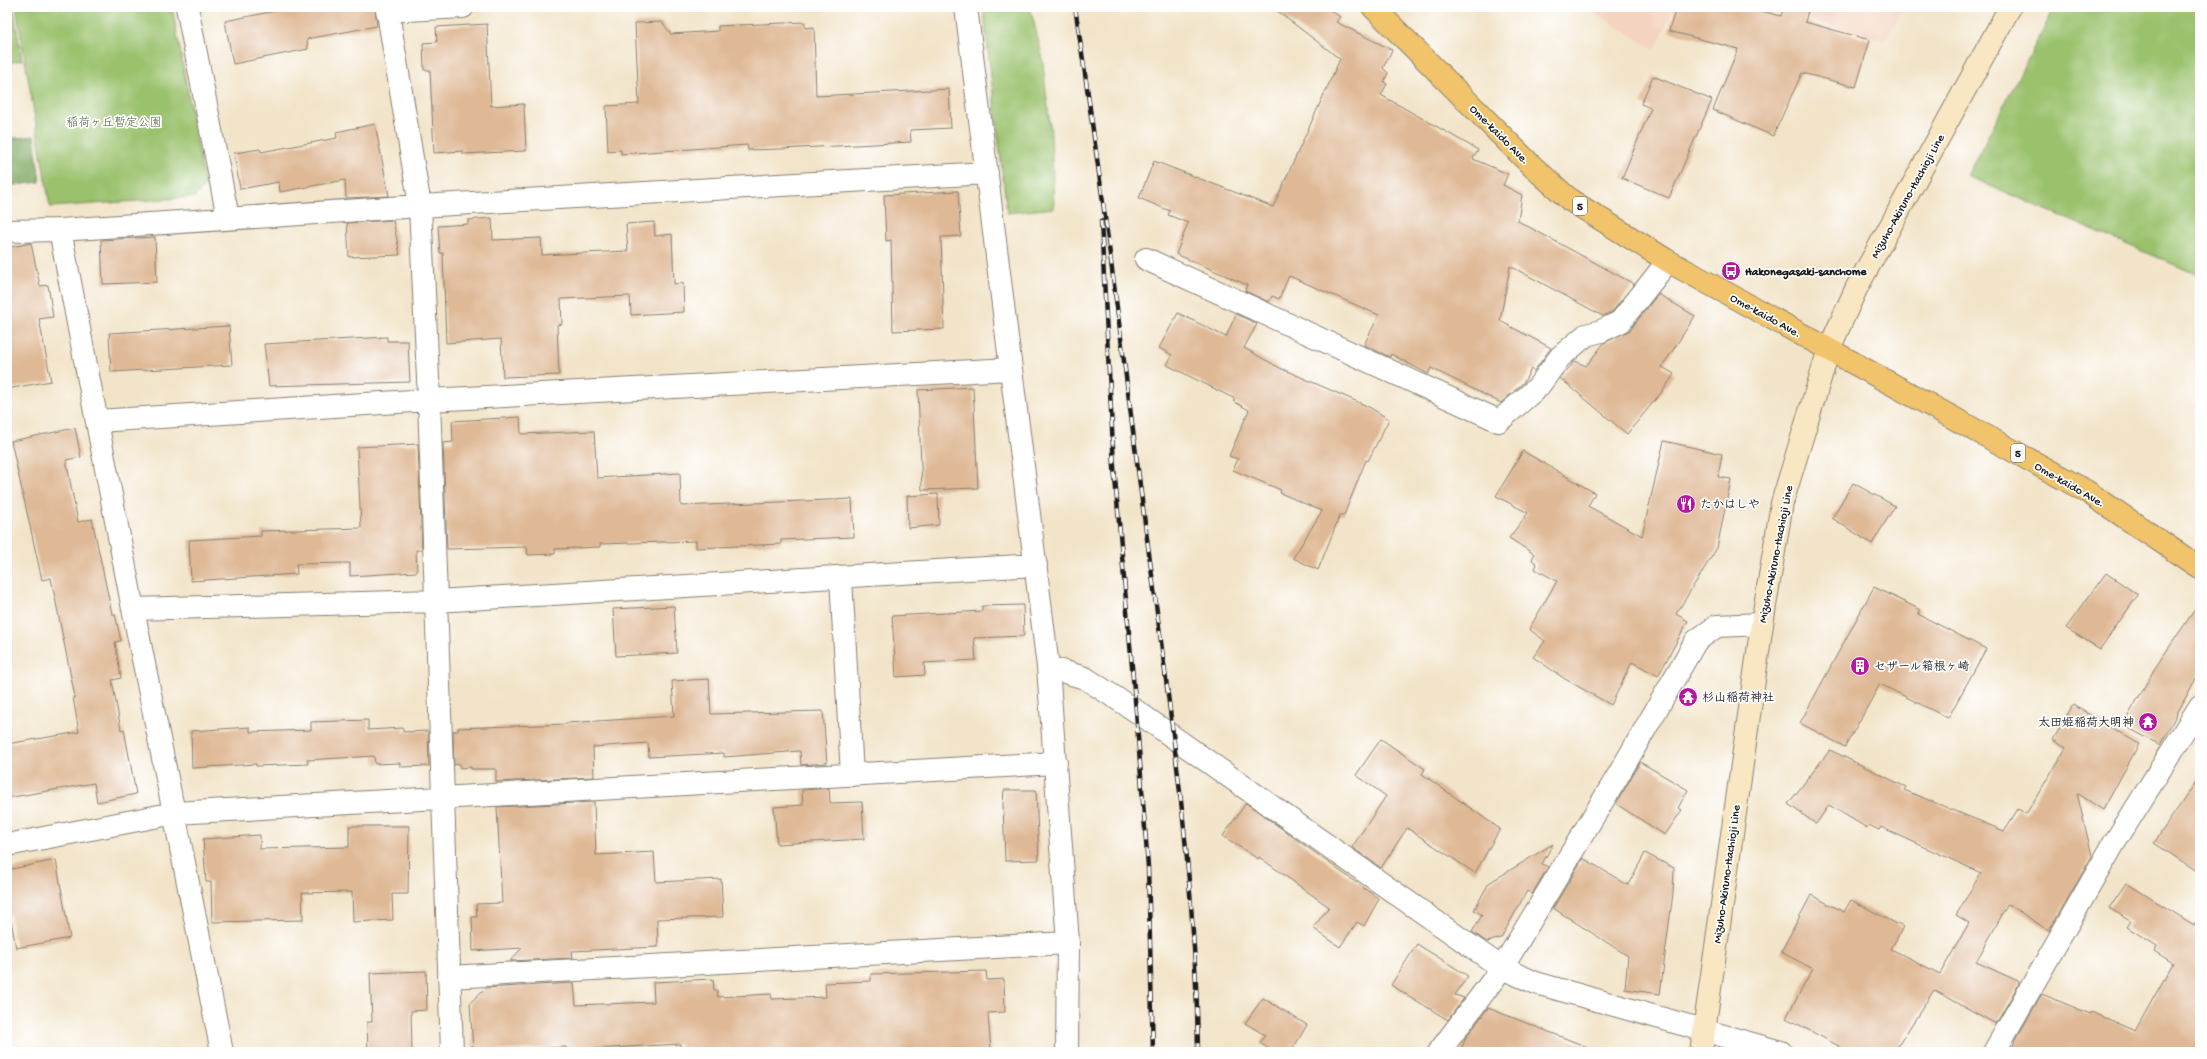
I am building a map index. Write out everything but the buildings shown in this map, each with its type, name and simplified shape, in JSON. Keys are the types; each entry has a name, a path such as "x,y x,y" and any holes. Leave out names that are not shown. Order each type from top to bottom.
{"main road":[{"name":"Ome-kaido Ave.","path":"1373,7 1532,166 1570,200 1668,260 2086,491 2200,568"},
{"name":"Mizuho-Akiruno-Hachioji Line","path":"1701,1052 1762,624 1782,503 1829,349 1856,289 2010,7"}],"street":[{"path":"187,7 228,218"},
{"path":"452,1052 429,400 420,206 387,9 463,7"},
{"path":"966,7 1048,667 1068,943 1067,1052"},
{"path":"7,231 60,230 420,206 987,173"},
{"path":"60,230 133,609 222,1052"},
{"path":"1146,259 1499,421 1538,387 1560,357 1586,335 1601,332 1620,322 1668,260"},
{"path":"98,421 429,400 1011,369"},
{"path":"133,609 436,601 842,578 1036,565"},
{"path":"842,578 852,775"},
{"path":"1439,1052 1502,968 1619,774 1696,641 1717,626 1762,624"},
{"path":"1048,667 1085,678 1130,707 1502,968 1536,983 1781,1052"},
{"path":"1994,1052 2113,845 2200,706"},
{"path":"7,845 175,813 1056,763"},
{"path":"449,977 1068,943"}],"shaded area":[{"path":"1585,7 1674,7 1655,50"},
{"path":"1764,7 1904,7 1885,41"}],"green space":[{"path":"7,7 13,7 22,60 7,63"},
{"name":"稲荷ヶ丘暫定公園","path":"16,7 172,7 205,185 195,197 50,207"},
{"path":"983,7 1030,7 1042,55 1051,134 1054,208 1007,213"},
{"path":"2055,7 2200,7 2200,272 2198,275 1967,176"},
{"path":"34,136 40,182 7,186 7,139"}],"railway":[{"path":"1075,7 1103,203 1180,791 1192,922 1198,1052"},
{"path":"1101,221 1114,467 1136,711 1148,867 1153,1052"}],"place":[{"name":"Hakonegasaki-sanchome","path":"1731,271"},
{"name":"たかはしや","path":"1686,504"},
{"name":"セザール箱根ヶ崎","path":"1860,666"},
{"name":"杉山稲荷神社","path":"1688,697"},
{"name":"太田姫稲荷大明神","path":"2148,722"}]}
